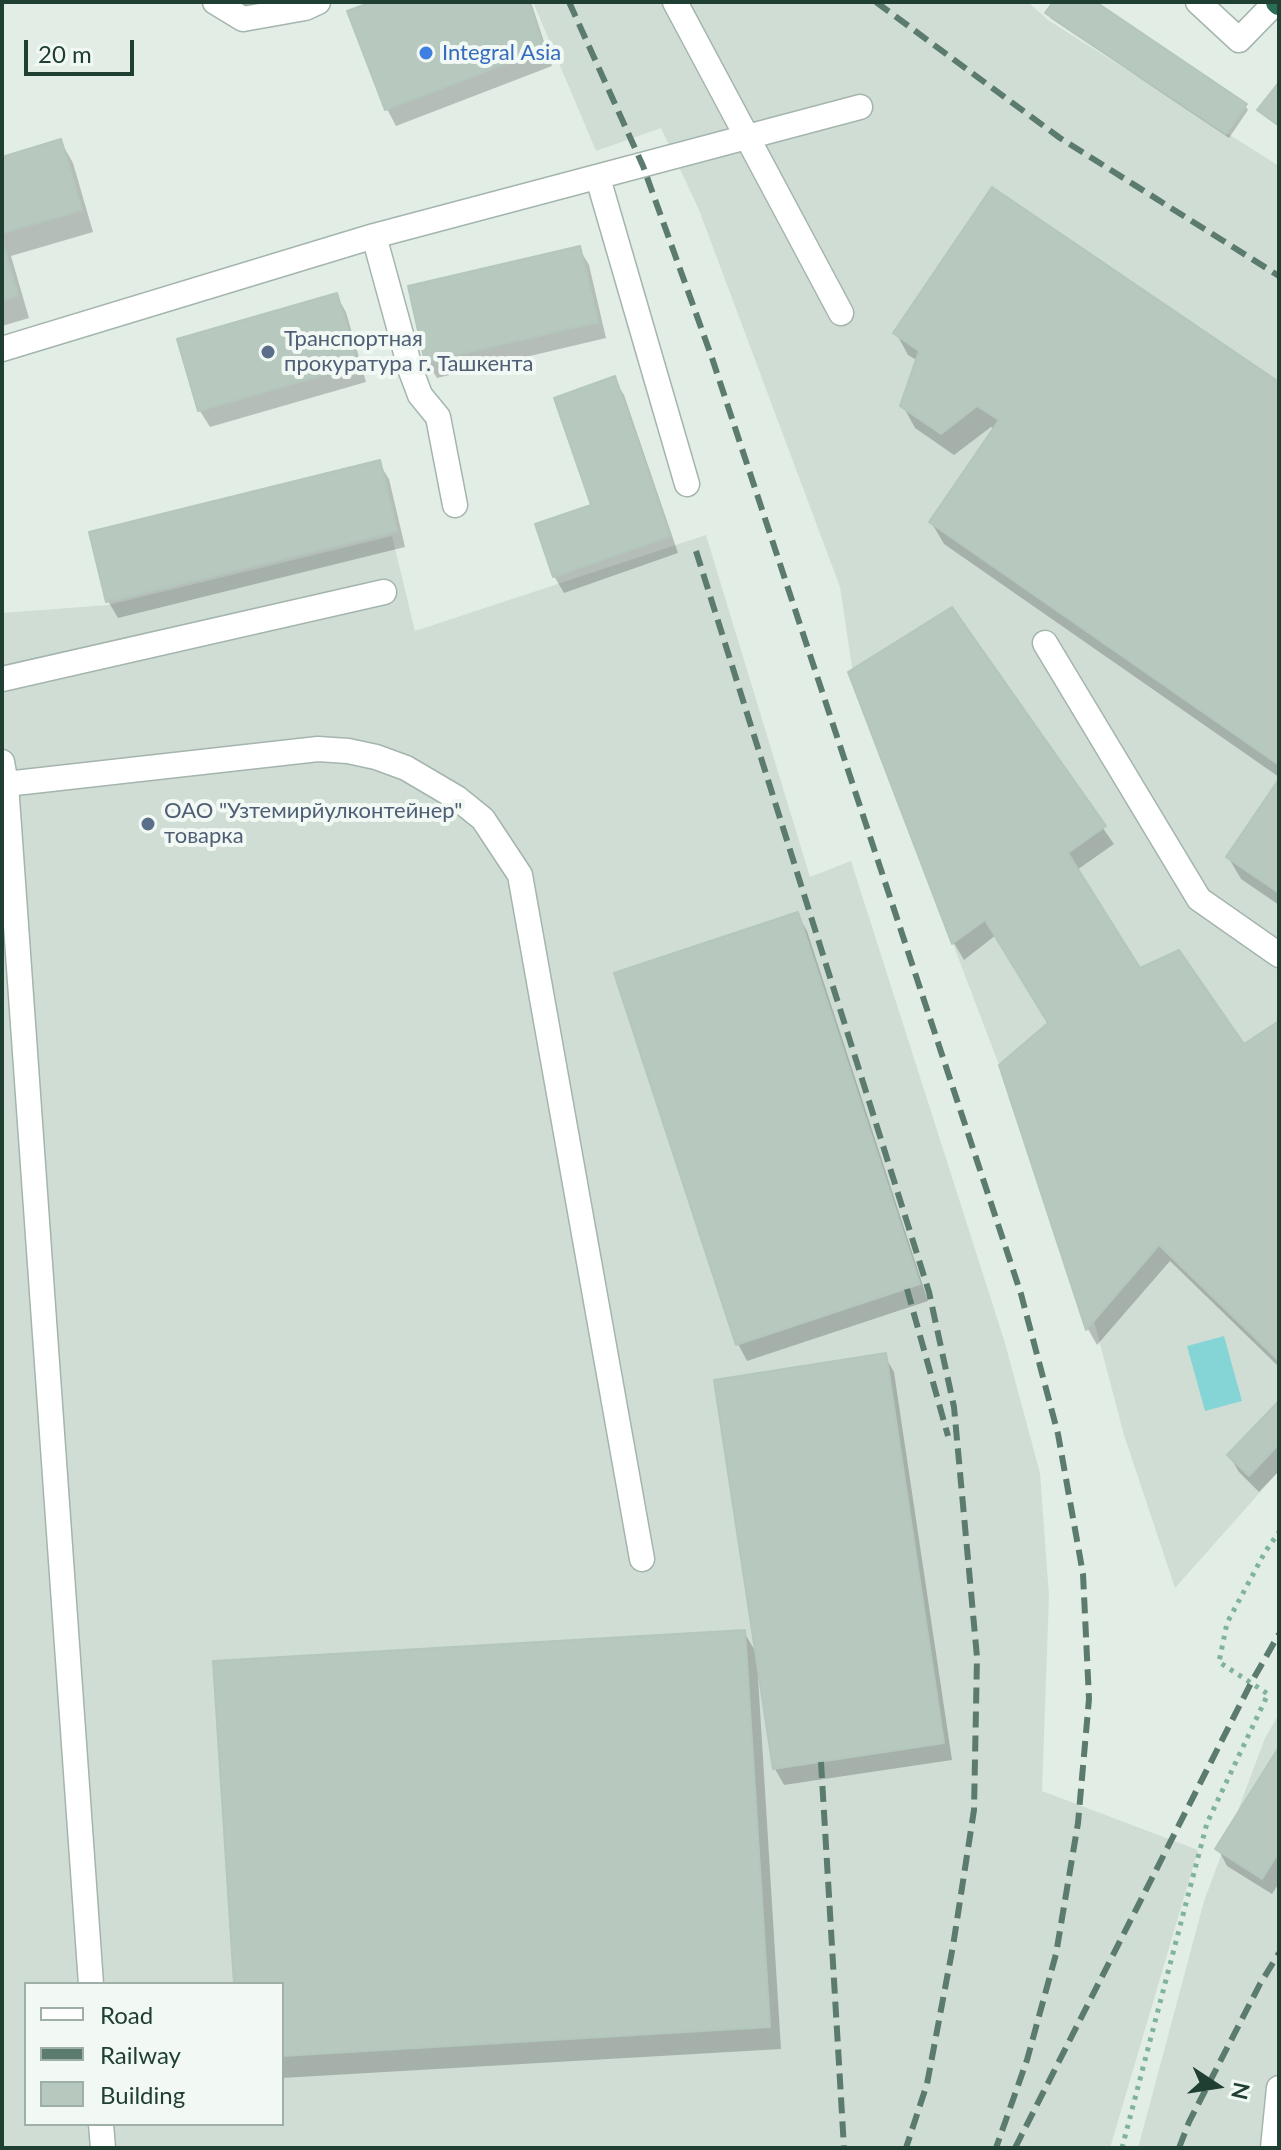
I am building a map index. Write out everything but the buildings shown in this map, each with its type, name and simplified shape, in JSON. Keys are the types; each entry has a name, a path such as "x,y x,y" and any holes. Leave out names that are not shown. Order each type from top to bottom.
{"lane":[{"path":"215,2 243,19 305,8 318,2"},
{"path":"675,2 841,313"},
{"path":"1198,2 1239,40 1278,2"},
{"path":"2,349 374,236 860,107"},
{"path":"598,178 687,484"},
{"path":"374,236 411,371 420,395 438,417 455,505"},
{"path":"2,679 384,592"},
{"path":"1045,643 1199,899 1279,955"},
{"path":"91,1982 4,773 318,749 348,751 406,768 457,798 483,819 520,875 642,1559"},
{"path":"1273,2148 1279,2088"},
{"path":"101,2126 103,2148"}],"path":[{"path":"1122,2148 1207,1823 1268,1694 1219,1662 1227,1623 1279,1532"}],"shaded area":[{"path":"533,2 1028,2 1048,20 1279,166 1279,1471 1175,1588 1124,1435 1057,1181 999,1065 855,687 840,587 699,210 661,128 596,151"},
{"path":"706,535 810,877 851,861 1005,1343 1040,1473 1049,1596 1042,1791 1198,1850 1110,2148 2,2148 2,613 108,605 392,536 415,631"},
{"path":"1279,1714 1279,2148 1138,2148 1204,1901 1265,1738"}],"water":[{"path":"1224,1336 1242,1401 1205,1411 1187,1346"}],"railway":[{"path":"569,2 643,166 712,358 1021,1294 1058,1434 1083,1574 1089,1699 1078,1823 1056,1954 1027,2060 996,2148"},
{"path":"876,2 1060,138 1279,276"},
{"path":"696,551 929,1292 954,1407 977,1657 974,1810 927,2084 906,2148"},
{"path":"907,1289 948,1436"},
{"path":"1015,2148 1251,1683 1279,1634"},
{"path":"821,1762 844,2148"},
{"path":"1179,2148 1189,2122 1279,1953"}],"place":[{"name":"Integral Asia","path":"426,53"},
{"name":"Транспортная прокуратура г. Ташкента","path":"268,352"},
{"name":"ОАО \"Узтемирйулконтейнер\" товарка","path":"148,824"}]}
